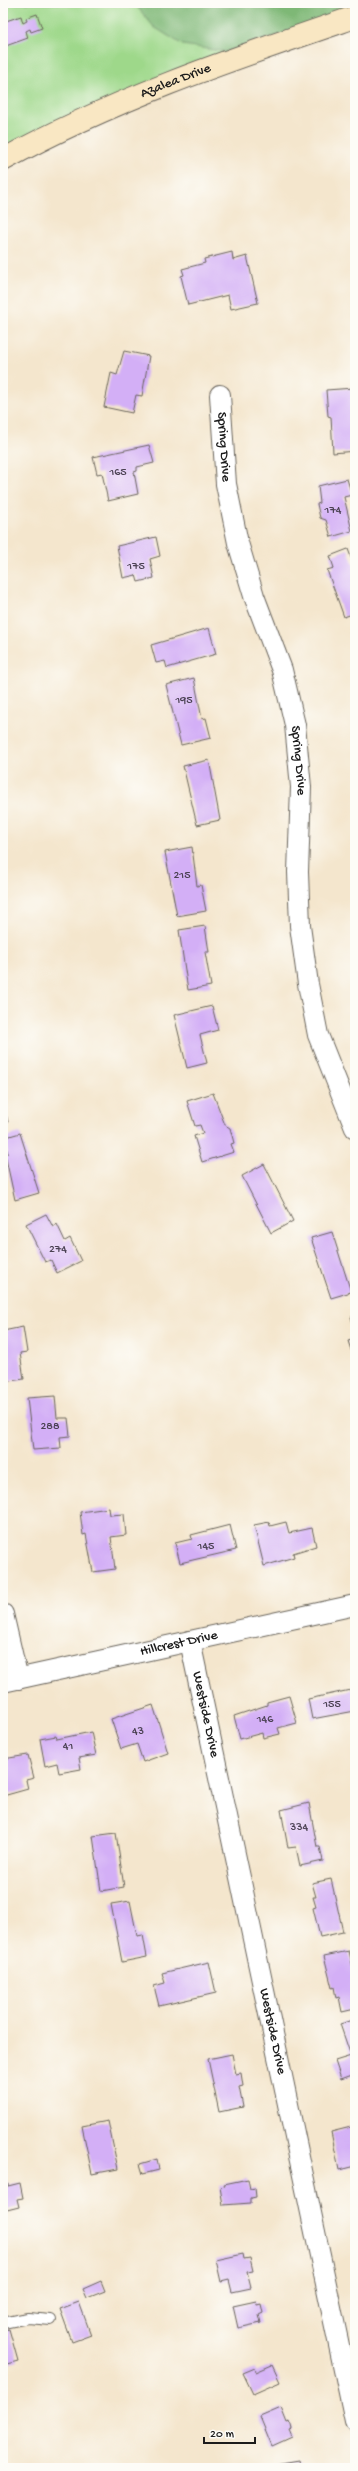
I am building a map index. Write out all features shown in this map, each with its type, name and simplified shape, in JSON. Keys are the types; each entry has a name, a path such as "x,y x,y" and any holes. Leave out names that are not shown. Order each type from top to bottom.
{"street":[{"name":"Azalea Drive","path":"3,160 58,130 118,104 217,64 355,17"},
{"name":"Spring Drive","path":"220,395 226,484 238,543 254,596 282,670 295,725 301,788 298,872 300,926 308,984 318,1035 355,1128"},
{"name":"Hillcrest Drive","path":"10,1680 355,1605"},
{"path":"3,1614 10,1680"},
{"name":"Westside Drive","path":"190,1641 355,2421"}],"lane":[{"path":"3,2323 28,2318 51,2320"}],"green space":[{"path":"3,3 355,3 3,155"},
{"path":"134,3 355,3 355,9 227,52 183,45 154,27"}],"building":[{"path":"37,14 42,28 31,32 30,29 26,31 28,38 3,47 3,22 21,16 23,23 27,21 26,18"},
{"path":"232,252 233,260 247,256 258,303 231,309 228,295 188,305 181,276 184,275 182,269 205,263 204,259"},
{"path":"124,351 149,356 142,396 136,395 132,413 104,407 111,373 117,375"},
{"path":"354,388 355,451 333,453 331,417 328,416 326,390"},
{"path":"149,445 154,463 137,467 137,471 134,472 138,494 108,501 102,473 97,474 93,457"},
{"path":"347,479 352,495 344,497 352,531 331,537 326,520 320,518 317,504 320,503 318,486"},
{"path":"156,537 160,556 150,559 154,578 138,582 136,575 123,578 117,546"},
{"path":"348,549 355,568 355,613 344,617 327,570 334,568 330,556"},
{"path":"209,628 216,654 167,668 165,661 156,663 151,645"},
{"path":"351,637 355,637 355,651 354,651"},
{"path":"194,678 202,719 206,718 211,738 181,745 166,685"},
{"path":"209,760 220,820 197,825 183,766"},
{"path":"192,847 197,886 201,885 206,911 177,916 165,852"},
{"path":"205,926 209,952 205,952 211,986 188,990 179,930"},
{"path":"212,1006 218,1030 200,1035 207,1063 187,1068 174,1015"},
{"path":"213,1093 225,1125 230,1128 234,1143 231,1144 234,1152 202,1162 194,1136 203,1133 200,1125 195,1126 187,1101"},
{"path":"3,1101 8,1122 3,1124"},
{"path":"20,1133 39,1193 15,1200 5,1154 8,1153 3,1138"},
{"path":"264,1164 293,1221 271,1233 242,1176"},
{"path":"46,1214 53,1227 57,1224 65,1241 70,1238 81,1261 57,1273 51,1260 45,1262 26,1224"},
{"path":"332,1232 351,1292 331,1298 311,1238"},
{"path":"355,1316 355,1331 351,1317"},
{"path":"23,1327 27,1352 20,1353 24,1379 3,1382 3,1331"},
{"path":"355,1339 355,1356 353,1356 348,1341"},
{"path":"55,1396 57,1418 68,1418 70,1436 60,1437 61,1448 33,1450 27,1398"},
{"path":"109,1508 110,1515 124,1514 126,1535 111,1537 115,1569 93,1572 86,1534 83,1535 80,1512"},
{"path":"269,1522 270,1526 286,1522 289,1533 312,1528 316,1546 293,1553 294,1557 264,1566 254,1525"},
{"path":"230,1525 236,1550 180,1563 175,1543 192,1539 191,1535"},
{"path":"355,1689 355,1711 312,1719 308,1699"},
{"path":"289,1696 297,1723 278,1728 280,1734 263,1738 262,1733 240,1739 234,1716 267,1705 267,1702"},
{"path":"153,1705 168,1753 143,1762 137,1744 121,1749 111,1719"},
{"path":"91,1732 96,1755 79,1758 81,1769 59,1773 57,1763 45,1766 40,1739 56,1736 57,1739"},
{"path":"28,1755 34,1778 26,1780 28,1789 3,1796 3,1759"},
{"path":"309,1803 317,1847 320,1847 323,1861 300,1866 296,1847 288,1848 281,1810"},
{"path":"116,1833 124,1887 101,1891 93,1836"},
{"path":"331,1879 343,1932 320,1937 313,1908 316,1907 313,1897 316,1897 312,1883"},
{"path":"130,1901 137,1936 143,1935 147,1957 122,1962 111,1904"},
{"path":"349,1951 355,1977 355,2009 342,2012 339,1997 336,1998 334,1987 332,1988 324,1956"},
{"path":"209,1962 216,1993 159,2006 154,1986 165,1983 162,1973"},
{"path":"355,2019 355,2074 341,2079 335,2061 351,2056 340,2024"},
{"path":"232,2054 236,2074 241,2073 243,2086 239,2087 243,2107 219,2112 208,2059"},
{"path":"108,2121 118,2169 92,2174 82,2126"},
{"path":"355,2126 355,2166 339,2170 331,2132"},
{"path":"157,2159 159,2170 143,2174 140,2164"},
{"path":"248,2179 250,2189 255,2188 256,2197 251,2198 251,2203 223,2205 220,2187 225,2186 224,2184"},
{"path":"8,2183 8,2186 20,2183 23,2198 17,2199 19,2207 3,2211 3,2184"},
{"path":"243,2254 244,2259 250,2258 253,2271 247,2272 251,2288 232,2292 229,2280 221,2282 216,2260"},
{"path":"101,2281 105,2291 87,2298 83,2289"},
{"path":"256,2301 257,2305 261,2304 263,2313 259,2315 261,2323 238,2328 233,2306"},
{"path":"79,2302 91,2335 72,2342 60,2309"},
{"path":"9,2329 18,2361 3,2365 3,2331"},
{"path":"272,2365 280,2382 253,2394 243,2373 255,2368 256,2372"},
{"path":"281,2408 287,2423 290,2422 292,2429 289,2430 292,2437 272,2446 260,2417"},
{"path":"299,2460 301,2468 275,2468 275,2464"}]}
